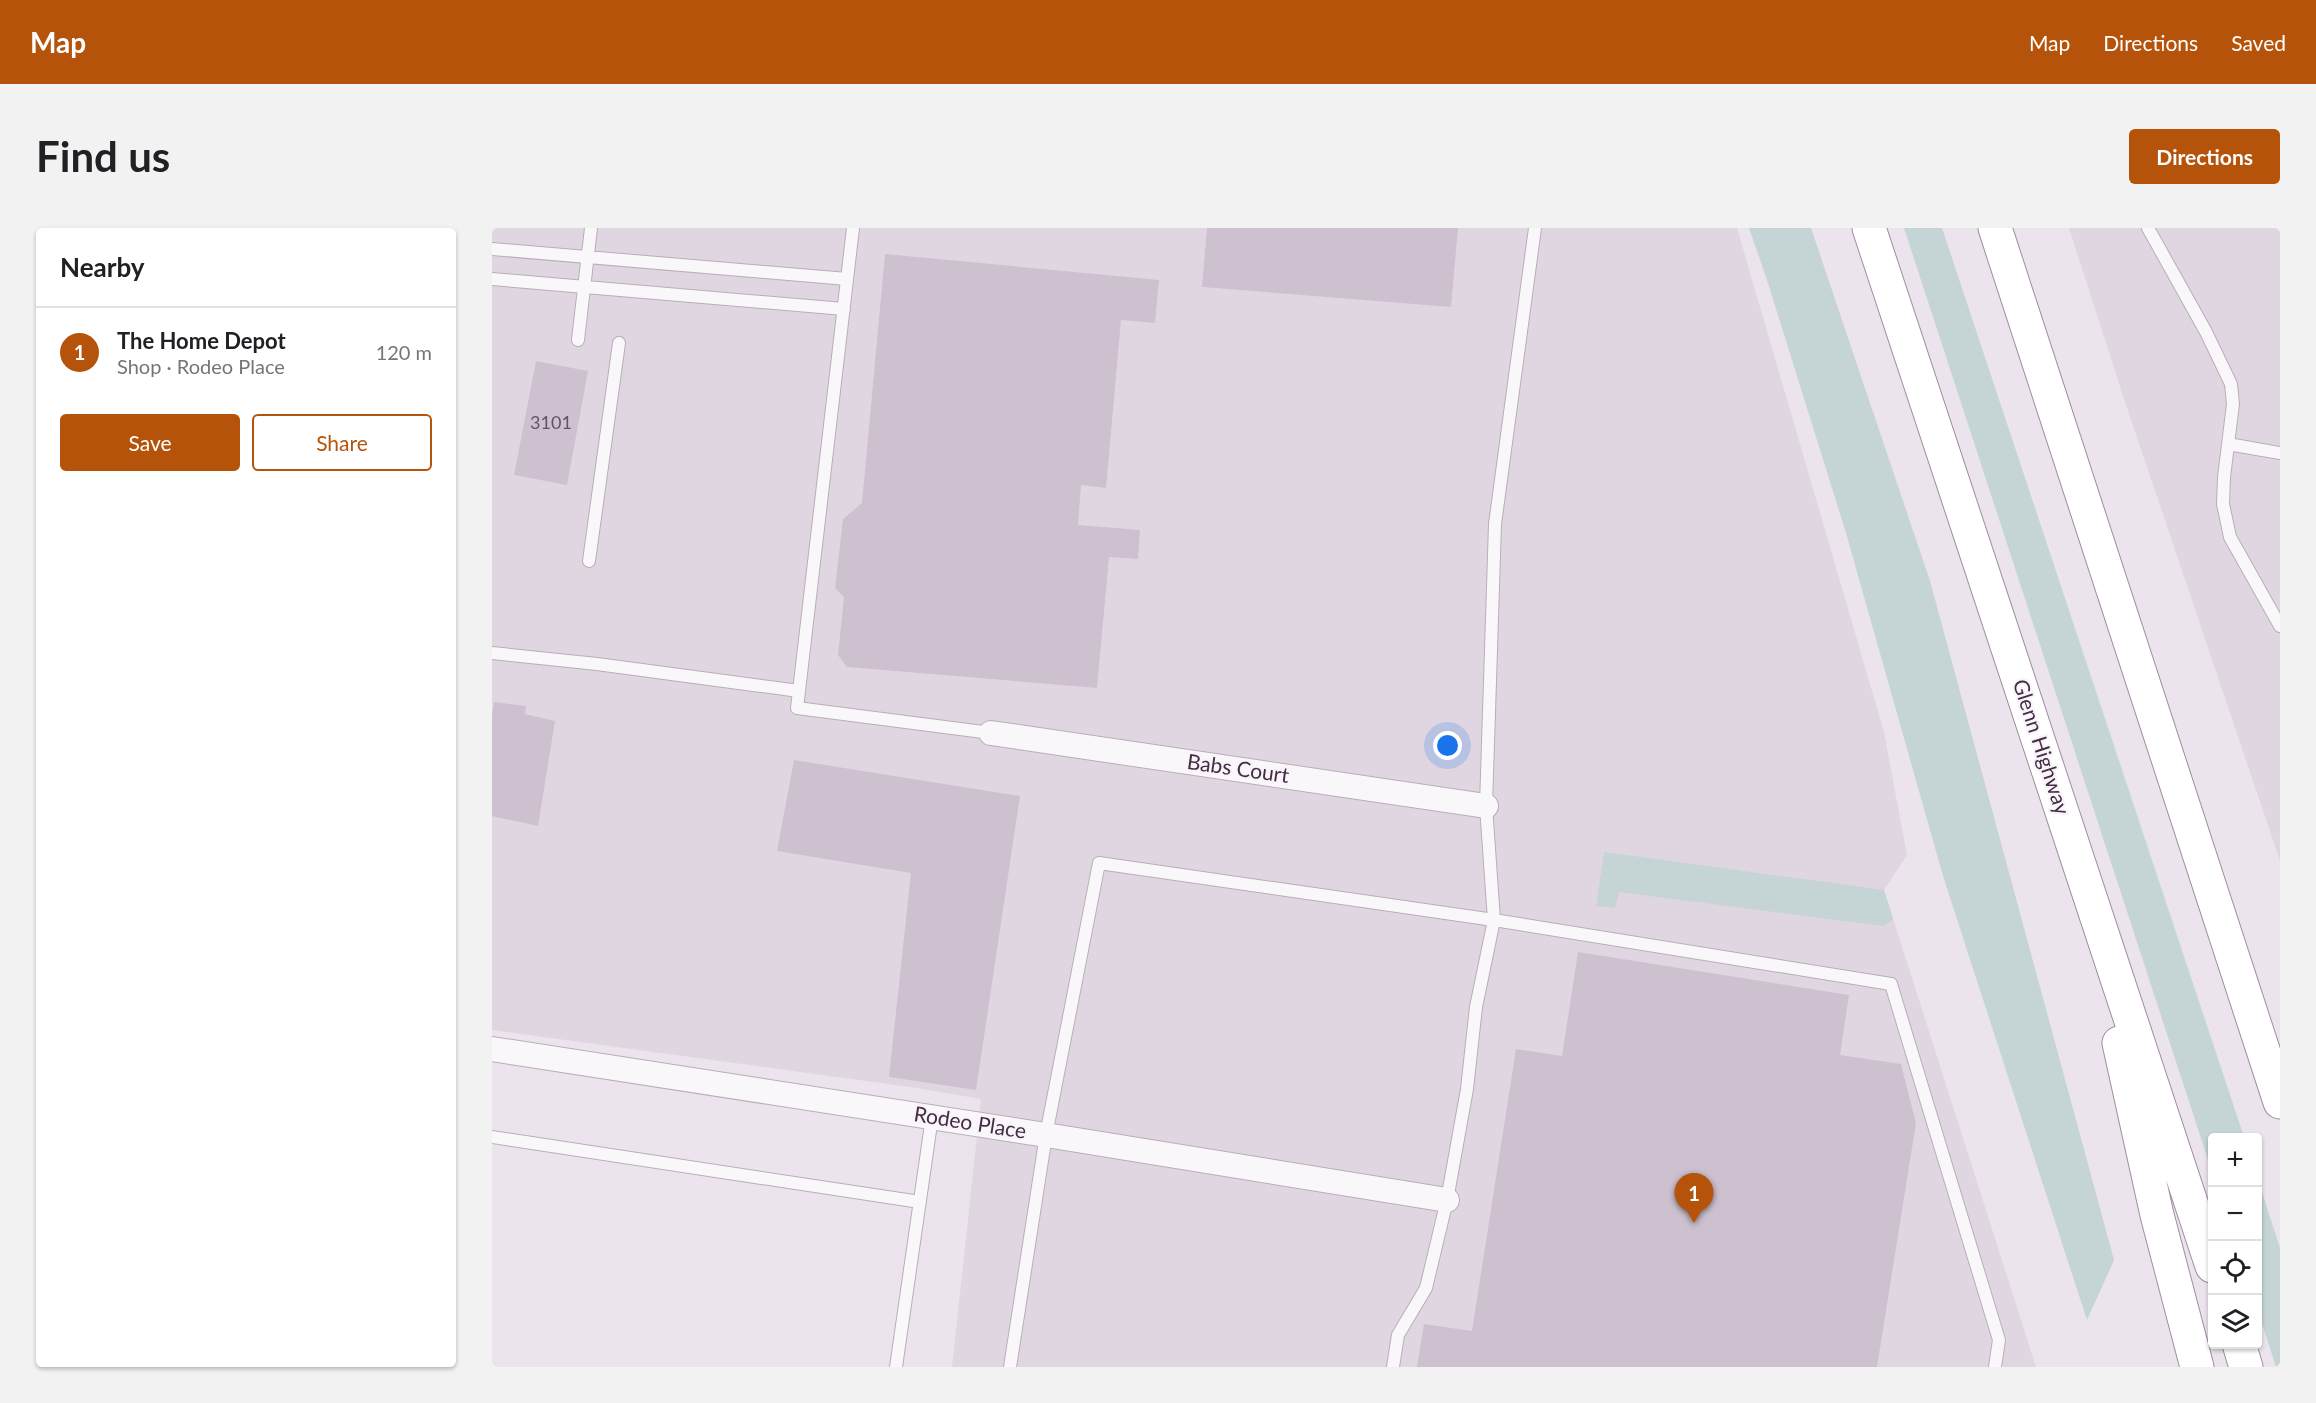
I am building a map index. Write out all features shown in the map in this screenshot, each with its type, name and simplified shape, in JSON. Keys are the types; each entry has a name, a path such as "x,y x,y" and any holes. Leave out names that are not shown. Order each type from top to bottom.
{"highway":[{"name":"Glenn Highway","path":"1869,228 2208,1254"},
{"path":"1995,228 2280,1102"},
{"path":"2082,874 2157,1215 2197,1367"},
{"path":"2241,1349 2246,1367"}],"street":[{"name":"Babs Court","path":"991,733 1486,806"},
{"name":"Rodeo Place","path":"492,1049 1447,1200"}],"lane":[{"path":"578,340 591,228"},
{"path":"853,228 796,708 991,733"},
{"path":"1393,1367 1398,1335 1425,1288 1447,1200 1467,1089 1476,1007 1494,920 1486,806 1495,524 1535,228"},
{"path":"2148,228 2206,332 2231,384 2233,404 2223,504 2230,537 2280,626"},
{"path":"492,249 847,279"},
{"path":"492,279 844,309"},
{"path":"589,561 619,343"},
{"path":"2228,444 2280,453"},
{"path":"492,652 799,691"},
{"path":"1010,1367 1046,1135 1099,863 1494,920 1891,984 1999,1340 1995,1367"},
{"path":"896,1367 933,1117"},
{"path":"492,1137 920,1202"}],"shaded area":[{"path":"492,228 1737,228 1884,732 1907,855 1884,890 2036,1367 952,1367 981,1099 910,1087 492,1030"},
{"path":"1749,228 1811,228 1930,581 2114,1260 2087,1320 1943,876 1846,533"},
{"path":"1904,228 1942,228 2243,1133 2208,1133 2208,1160"},
{"path":"2069,228 2280,228 2280,861 2124,399"},
{"path":"1604,852 1884,890 1893,919 1883,926 1619,892 1615,908 1596,906"},
{"path":"2262,1192 2280,1248 2280,1367 2276,1367 2262,1323"}],"building":[{"path":"1207,228 1458,228 1451,307 1202,287"},
{"path":"885,254 1159,280 1155,323 1121,320 1106,488 1081,485 1078,525 1140,530 1138,559 1109,557 1097,688 847,667 838,655 844,597 835,588 843,519 862,503"},
{"path":"536,361 588,371 567,485 514,475"},
{"path":"494,702 526,706 525,714 555,721 538,826 492,816"},
{"path":"794,760 1020,796 976,1090 889,1077 911,873 777,851"},
{"path":"1578,952 1849,995 1840,1055 1901,1064 1916,1123 1877,1367 1417,1367 1424,1324 1472,1331 1516,1049 1562,1056"}],"place":[{"name":"The Home Depot","path":"1694,1223"}]}
